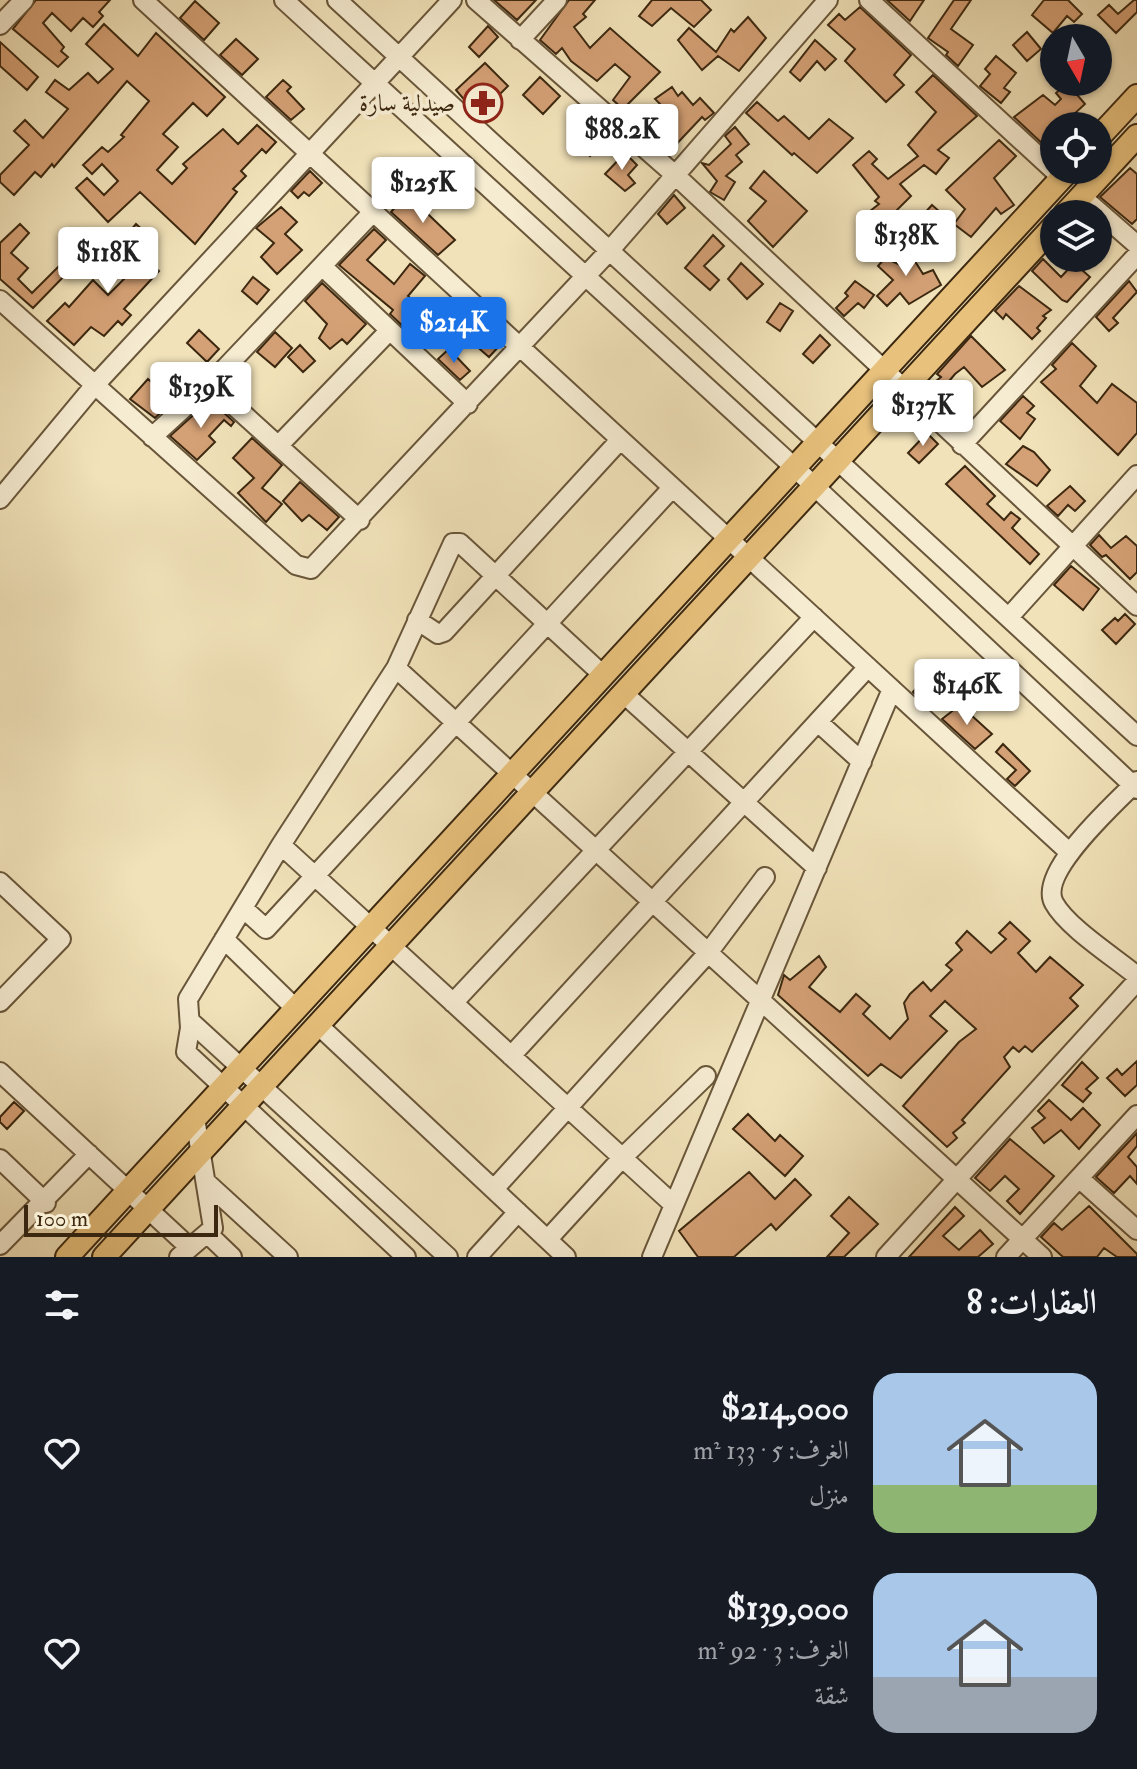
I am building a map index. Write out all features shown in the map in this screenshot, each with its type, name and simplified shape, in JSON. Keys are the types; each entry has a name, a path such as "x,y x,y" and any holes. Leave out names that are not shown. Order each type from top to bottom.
{"main road":[{"path":"1112,123 1137,96"},
{"path":"1077,200 1137,136"},
{"path":"67,1257 1056,184"},
{"path":"104,1257 1040,241"}],"street":[{"path":"0,25 24,0"},
{"path":"143,0 1070,853"},
{"path":"284,0 1136,785 1070,853 1052,881 1054,904 1137,979 886,1257"},
{"path":"337,0 1137,736"},
{"path":"0,499 94,386 452,0"},
{"path":"476,0 674,174 1137,606"},
{"path":"520,40 557,0"},
{"path":"0,300 303,569 319,565 610,250 828,0"},
{"path":"869,0 1040,152"},
{"path":"1081,196 1137,245"},
{"path":"152,437 210,384 372,213"},
{"path":"962,445 1137,255"},
{"path":"322,266 468,404"},
{"path":"278,446 389,331"},
{"path":"210,384 360,520"},
{"path":"417,620 438,634 444,632 620,440"},
{"path":"1009,617 1137,475"},
{"path":"243,908 266,929 672,488"},
{"path":"406,1257 186,1052 190,1021 188,999 281,845 396,668 453,543 460,543 603,675"},
{"path":"453,1003 814,617"},
{"path":"511,1056 868,667"},
{"path":"396,668 1042,1257"},
{"path":"652,1257 892,689"},
{"path":"623,693 817,868"},
{"path":"818,722 862,762"},
{"path":"281,845 674,1205"},
{"path":"494,1189 708,953 765,877"},
{"path":"0,882 61,939 0,1002"},
{"path":"224,939 296,1009"},
{"path":"190,1021 448,1257"},
{"path":"318,1025 566,1257"},
{"path":"0,1072 148,1210 184,1252 213,1228 195,1118"},
{"path":"548,1239 622,1158 706,1076"},
{"path":"1006,1257 1137,1115"},
{"path":"10,1257 0,1246 46,1203 89,1154"},
{"path":"0,1159 46,1203"},
{"path":"1079,1178 1137,1230"},
{"path":"206,1182 288,1257"},
{"path":"477,1257 518,1212"},
{"path":"208,1234 232,1257"}],"building":[{"path":"36,0 110,0 99,12 103,16 93,27 83,18 71,31 52,13 43,23 64,47 61,51 68,57 58,67 13,29"},
{"path":"494,0 536,0 517,20"},
{"path":"569,0 595,0 583,14 586,17 574,27 590,48 610,28 660,72 623,109 613,100 630,77 615,64 597,81 571,61 562,48 556,54 540,40"},
{"path":"652,0 701,0 711,10 694,27 671,8 652,26 639,16"},
{"path":"887,0 924,0 910,21"},
{"path":"954,0 971,0 951,29 973,45 958,66 946,55 948,52 928,38"},
{"path":"1044,0 1068,0 1082,14 1074,22 1067,16 1060,24 1042,24 1032,15"},
{"path":"1137,0 1137,12 1116,33 1112,24 1107,24 1098,15 1109,5 1118,14"},
{"path":"195,1 219,23 204,40 180,18"},
{"path":"860,7 911,55 894,75 904,85 886,102 845,61 855,49 828,25 839,14 845,20"},
{"path":"748,17 766,38 739,71 718,56 702,70 678,40 689,28 716,52 731,29 734,32"},
{"path":"104,24 138,56 156,33 225,97 207,116 193,103 163,134 178,147 157,170 172,184 187,168 183,164 223,129 238,144 257,125 276,142 266,153 262,149 241,171 246,176 233,189 237,192 195,244 140,192 108,222 76,188 87,178 104,195 118,181 102,164 92,174 83,165 102,147 108,152 124,137 121,135 149,101 127,81 54,167 52,164 41,177 35,172 14,195 0,182 0,175 29,145 14,131 25,120 43,138 68,109 46,92 55,80 69,90 88,73 98,83 113,69 86,44"},
{"path":"488,26 498,37 479,57 469,47"},
{"path":"1027,32 1040,50 1027,61 1013,45"},
{"path":"236,39 258,59 242,75 220,55"},
{"path":"815,40 836,59 825,70 817,61 800,81 790,72"},
{"path":"0,42 38,77 27,90 0,66"},
{"path":"996,56 1016,73 1004,88 1010,92 1001,103 980,86 990,74 985,69"},
{"path":"485,63 508,86 492,102 482,92 467,103 456,90"},
{"path":"933,75 977,116 938,150 949,158 936,174 924,165 900,184 911,196 876,231 865,215 879,204 875,201 879,197 853,165 869,151 877,159 872,164 888,179 918,156 908,145 936,112 916,92"},
{"path":"540,77 560,96 543,114 523,95"},
{"path":"283,80 291,87 287,91 304,109 291,120 266,97"},
{"path":"672,87 678,96 682,92 693,105 700,98 714,113 705,120 702,117 668,153 652,139 672,116 655,99"},
{"path":"1042,96 1055,105 1061,99 1058,96 1078,96 1085,104 1076,112 1040,112 1040,141 1014,117"},
{"path":"757,102 778,121 784,116 809,139 829,119 853,138 817,173 746,113"},
{"path":"586,119 607,140 590,156 570,134"},
{"path":"735,127 749,144 736,155 742,162 726,176 735,182 724,200 710,192 717,181 702,163 709,165 731,144 725,136"},
{"path":"999,140 1016,156 994,178 1014,205 1001,214 996,208 971,237 954,224 965,209 946,190"},
{"path":"625,153 637,165 628,175 635,183 625,191 605,174"},
{"path":"1130,168 1137,174 1137,219 1132,224 1112,207 1112,200 1100,197"},
{"path":"310,171 322,183 309,196 304,192 298,198 291,191"},
{"path":"764,171 807,211 773,247 748,221 766,201 750,188"},
{"path":"407,194 455,240 438,255 391,212"},
{"path":"674,195 685,208 667,224 658,214"},
{"path":"932,205 948,219 936,231 921,217"},
{"path":"281,207 297,222 285,234 302,250 277,274 261,257 274,243 256,228"},
{"path":"20,224 29,233 11,253 28,268 18,279 32,293 62,263 70,270 33,308 0,279 0,243"},
{"path":"136,224 154,240 141,254 159,271 124,309 131,315 122,325 118,321 104,336 91,327 74,345 47,321 65,303 69,307 93,280 108,295 134,269 117,253 128,243 125,237"},
{"path":"374,229 386,240 367,260 394,284 410,264 425,276 408,296 419,306 415,311 421,317 408,331 390,314 393,310 339,265"},
{"path":"713,235 724,246 704,266 719,280 710,290 685,268"},
{"path":"903,242 923,274 933,270 941,285 909,304 900,293 887,306 877,296 893,280 878,266 885,258 905,267 891,250"},
{"path":"1040,262 1040,272 1056,272 1061,277 1066,272 1084,272 1090,277 1067,302 1032,271"},
{"path":"741,263 763,284 747,299 728,279"},
{"path":"253,277 269,290 257,304 242,291"},
{"path":"855,281 874,295 864,308 858,303 844,316 836,308 848,296 845,293"},
{"path":"1129,281 1137,292 1113,318 1118,323 1109,331 1096,317"},
{"path":"322,283 366,324 347,344 342,339 330,349 319,338 327,324 305,301"},
{"path":"1019,286 1051,310 1043,316 1046,318 1037,328 1040,331 1032,339 1006,314 1003,319 995,311"},
{"path":"780,303 793,311 780,331 767,322"},
{"path":"478,326 500,345 489,357 467,338"},
{"path":"199,330 219,349 207,362 187,343"},
{"path":"275,332 292,348 275,367 257,352"},
{"path":"820,335 830,345 813,363 803,354"},
{"path":"971,336 1005,370 982,387 964,367 955,374 945,386 964,402 952,417 924,391 941,377 937,374"},
{"path":"1072,343 1096,366 1080,386 1097,403 1112,384 1137,403 1137,433 1118,455 1041,382 1056,369 1052,365"},
{"path":"300,345 315,361 303,372 288,357"},
{"path":"449,349 470,371 460,380 438,359"},
{"path":"148,379 173,401 155,418 130,399"},
{"path":"1023,396 1034,406 1027,413 1035,419 1020,439 1000,421"},
{"path":"210,400 234,422 231,426 224,420 209,436 215,442 197,460 170,436"},
{"path":"927,433 938,444 919,463 908,453"},
{"path":"252,438 282,465 262,488 282,504 266,522 238,493 254,478 233,458"},
{"path":"1023,446 1034,452 1050,470 1037,486 1006,464"},
{"path":"965,466 995,496 987,504 1004,520 1011,512 1020,519 1012,528 1039,554 1030,564 946,484"},
{"path":"300,482 339,517 327,530 309,515 302,521 283,501"},
{"path":"1070,486 1085,501 1075,511 1068,505 1058,516 1047,506"},
{"path":"1099,535 1111,548 1126,536 1137,546 1137,572 1130,579 1106,555 1102,557 1090,545"},
{"path":"1071,566 1099,589 1083,610 1054,585"},
{"path":"1125,614 1135,624 1116,644 1102,630 1115,618 1118,621"},
{"path":"929,674 944,687 928,706 913,692"},
{"path":"960,705 992,734 975,749 942,719"},
{"path":"1003,744 1030,771 1015,786 1007,779 1016,770 996,752"},
{"path":"1010,922 1030,941 1018,953 1036,972 1050,957 1083,985 1070,998 1078,1006 1032,1052 1025,1046 1019,1052 1013,1047 1004,1057 1010,1067 962,1120 965,1123 953,1133 957,1138 947,1147 903,1106 959,1042 976,1029 945,1001 930,1016 947,1031 901,1078 881,1064 868,1076 778,995 784,975 790,980 819,956 826,967 809,987 840,1012 856,994 870,1006 863,1014 890,1039 908,1019 904,1003 910,994 923,982 931,991 952,970 946,965 962,950 956,943 967,931 991,953 1006,939 999,933"},
{"path":"1137,1061 1137,1085 1125,1096 1107,1078 1117,1069 1122,1075"},
{"path":"1082,1062 1098,1078 1086,1089 1091,1093 1083,1102 1062,1085"},
{"path":"1049,1100 1071,1120 1083,1108 1100,1125 1079,1149 1061,1130 1044,1143 1032,1128 1045,1118 1038,1111"},
{"path":"14,1102 24,1111 7,1129 0,1122 0,1117"},
{"path":"748,1114 775,1141 780,1135 803,1156 785,1176 733,1129"},
{"path":"1137,1133 1137,1146 1128,1157 1137,1167 1137,1184 1130,1176 1114,1193 1096,1177"},
{"path":"1010,1139 1054,1176 1020,1214 1007,1201 1019,1189 1005,1176 990,1191 975,1178"},
{"path":"749,1172 775,1199 795,1179 811,1195 776,1230 771,1224 734,1257 698,1257 679,1231"},
{"path":"849,1197 878,1224 844,1257 827,1257 849,1233 831,1216"},
{"path":"1089,1206 1137,1257 1117,1257 1104,1248 1097,1257 1063,1257 1041,1237 1054,1223 1062,1230"},
{"path":"955,1207 964,1216 943,1236 959,1250 980,1230 993,1244 978,1257 909,1257"}],"place":[{"name":"صيدلية سارة","path":"483,103"}]}
